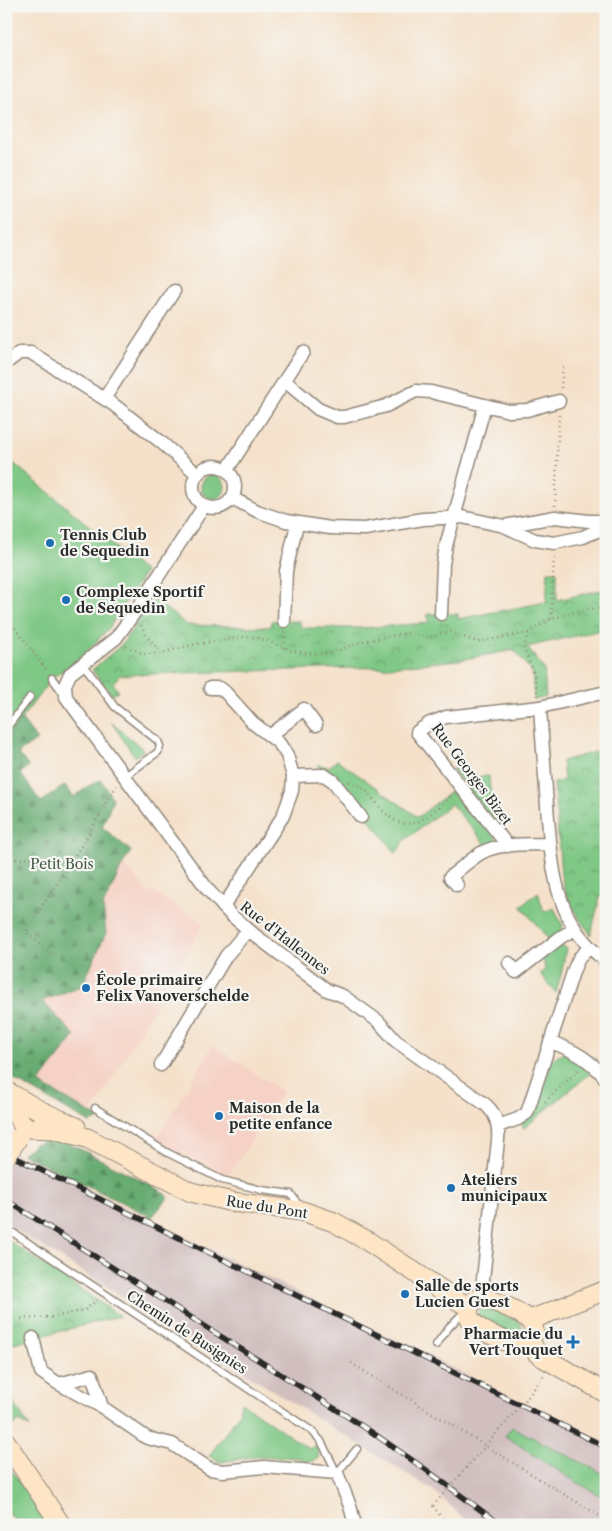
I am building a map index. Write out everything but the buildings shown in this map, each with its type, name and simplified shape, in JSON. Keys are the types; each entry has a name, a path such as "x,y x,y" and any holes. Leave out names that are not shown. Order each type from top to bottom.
{"street":[{"path":"104,399 174,292"},
{"path":"227,470 303,352"},
{"path":"6,363 19,353 31,353 104,399 161,442 196,474"},
{"path":"285,381 318,409 337,417 344,417 386,406 416,391 431,392 509,411 522,411 560,401"},
{"path":"441,614 444,556 485,405"},
{"path":"211,466 221,466 227,470 232,475 235,485 232,498 220,508 204,506 198,501 193,492 193,481 196,474 204,468 211,466"},
{"path":"232,498 267,515 296,524 330,528 364,529 424,519 454,517 504,526 528,538 554,543 583,538 606,526"},
{"path":"66,697 64,685 67,679 116,638 204,506"},
{"path":"504,526 555,516 588,521 606,521"},
{"path":"284,621 286,572 296,524"},
{"path":"210,688 220,688 254,723 280,743 287,755 293,776 292,791 282,816 223,907"},
{"name":"Rue Georges Bizet","path":"508,846 417,732 430,723 446,717 540,707 606,692"},
{"name":"Rue d'Hallennes","path":"66,697 208,890 223,907 248,930 327,990 344,996 378,1021 396,1041 486,1105 494,1115 498,1126"},
{"path":"540,707 550,844 556,886 575,929 589,948 606,961"},
{"path":"271,735 304,709 316,724"},
{"path":"293,776 324,774 333,780 361,816"},
{"path":"457,885 450,877 480,854 493,848 550,844"},
{"path":"509,963 516,972 561,937 575,929"},
{"path":"161,1065 226,956 248,930"},
{"path":"589,948 579,958 574,969 527,1113 518,1119 498,1126 498,1146 475,1302 468,1316 474,1324 510,1342 520,1344 529,1340 533,1332 530,1320 606,1290"},
{"path":"551,1042 571,1050 588,1061 606,1079"},
{"name":"Rue du Pont","path":"6,1091 91,1134 111,1150"},
{"path":"6,1096 25,1129"},
{"path":"25,1129 20,1116 22,1111 27,1108 37,1108"},
{"path":"6,1156 25,1129"},
{"name":"Rue du Pont","path":"25,1129 54,1130 76,1134 111,1150 179,1187 200,1195 232,1202 302,1211 334,1222 353,1232 460,1302 492,1301 530,1320"},
{"path":"33,1338 41,1372 102,1407 147,1438 172,1444 205,1467 217,1471 264,1466 337,1473 348,1500 355,1525"},
{"path":"529,1340 537,1353 552,1364 606,1393"},
{"path":"59,1384 92,1375 102,1407"},
{"path":"6,1442 61,1525"}],"lane":[{"path":"83,664 115,707 158,741 160,746 158,752 124,777"},
{"name":"Rue d'Hallennes","path":"52,678 66,697"},
{"path":"6,729 30,697"},
{"path":"94,1108 168,1153 222,1180 262,1190 291,1194 302,1211"},
{"name":"Chemin de Busignies","path":"6,1228 312,1431 322,1442 337,1473"},
{"path":"436,1345 449,1327 475,1302"},
{"path":"337,1473 357,1449"}],"path":[{"path":"555,516 562,366"},
{"path":"551,620 554,543"},
{"path":"116,638 122,644 144,654 162,653 191,645 244,637 259,638 293,651 330,654 364,641 388,635 407,633 431,638 441,633 451,632 477,642 528,633 551,620 583,609 606,608"},
{"path":"135,612 147,637 162,653"},
{"path":"6,616 52,678"},
{"path":"528,633 524,648 534,674 540,707"},
{"path":"51,954 26,932 93,827 111,793 124,777"},
{"path":"333,780 361,785 389,817 402,825 423,820 462,788"},
{"path":"6,860 35,858 53,862 71,860"},
{"path":"527,1113 540,1107 588,1061"},
{"path":"16,1318 54,1316 85,1310 103,1293"},
{"path":"351,1363 606,1520"},
{"path":"447,1525 433,1506 528,1397 552,1364"}],"shaded area":[{"name":"École primaire Felix Vanoverschelde","path":"124,862 148,893 152,891 204,924 91,1114 39,1083 6,969"},
{"name":"Maison de la petite enfance","path":"213,1045 283,1092 229,1175 155,1141"},
{"path":"6,1150 606,1443 606,1525 471,1525 434,1491 6,1224"}],"green space":[{"name":"Complexe Sportif de Sequedin","path":"6,457 145,572 109,628 82,657 52,678 6,739"},
{"path":"213,475 222,478 225,487 222,496 213,499 204,496 201,487 204,478"},
{"path":"548,571 557,571 557,600 606,589 606,629 527,647 544,669 546,697 534,700 532,672 514,650 459,660 389,667 120,675 113,683 118,691 112,695 92,670 122,644 153,599 187,625 270,627 271,621 300,621 301,628 361,628 428,623 428,614 458,614 458,619 546,602"},
{"name":"Petit Bois","path":"21,719 37,740 18,753 29,767 20,773 41,802 65,785 74,797 90,785 101,780 113,799 102,827 131,851 103,906 106,933 82,986 42,1001 75,1036 39,1083 100,1119 90,1123 6,1075 6,862 9,861 6,852 6,739"},
{"path":"111,722 144,750 135,757"},
{"path":"606,749 606,898 600,896 591,935 566,894 561,875 554,783 564,780 562,761"},
{"path":"337,760 418,817 457,787 498,841 486,845 451,804 405,840 396,853 339,781 327,770 319,768 318,765 329,767"},
{"path":"454,768 462,778 489,776 493,823 452,769"},
{"path":"538,892 544,912 554,908 563,926 561,931 549,940 521,906"},
{"path":"556,947 566,948 556,993 540,974 545,970 543,957"},
{"path":"564,1053 593,1071 524,1128 521,1123 533,1110 552,1060"},
{"path":"57,1137 162,1191 168,1198 152,1217 22,1154 35,1144"},
{"path":"6,1239 120,1316 6,1345"},
{"path":"484,1307 519,1321 521,1332 516,1336 483,1320 479,1311"},
{"path":"6,1391 30,1428 20,1421 10,1427 6,1421"},
{"path":"241,1402 309,1449 315,1445 319,1451 318,1458 314,1461 305,1462 301,1458 258,1456 221,1462 209,1456 239,1414"},
{"path":"512,1427 606,1475 606,1499 505,1436"},
{"path":"6,1462 49,1525 22,1525 6,1512"}],"railway":[{"path":"6,1153 606,1447"},
{"path":"6,1200 370,1431 501,1525"}],"place":[{"name":"Tennis Club de Sequedin","path":"50,543"},
{"name":"Complexe Sportif de Sequedin","path":"66,600"},
{"name":"École primaire Felix Vanoverschelde","path":"86,988"},
{"name":"Maison de la petite enfance","path":"219,1116"},
{"name":"Ateliers municipaux","path":"451,1188"},
{"name":"Salle de sports Lucien Guest","path":"405,1294"},
{"name":"Pharmacie du Vert Touquet","path":"573,1342"}]}
